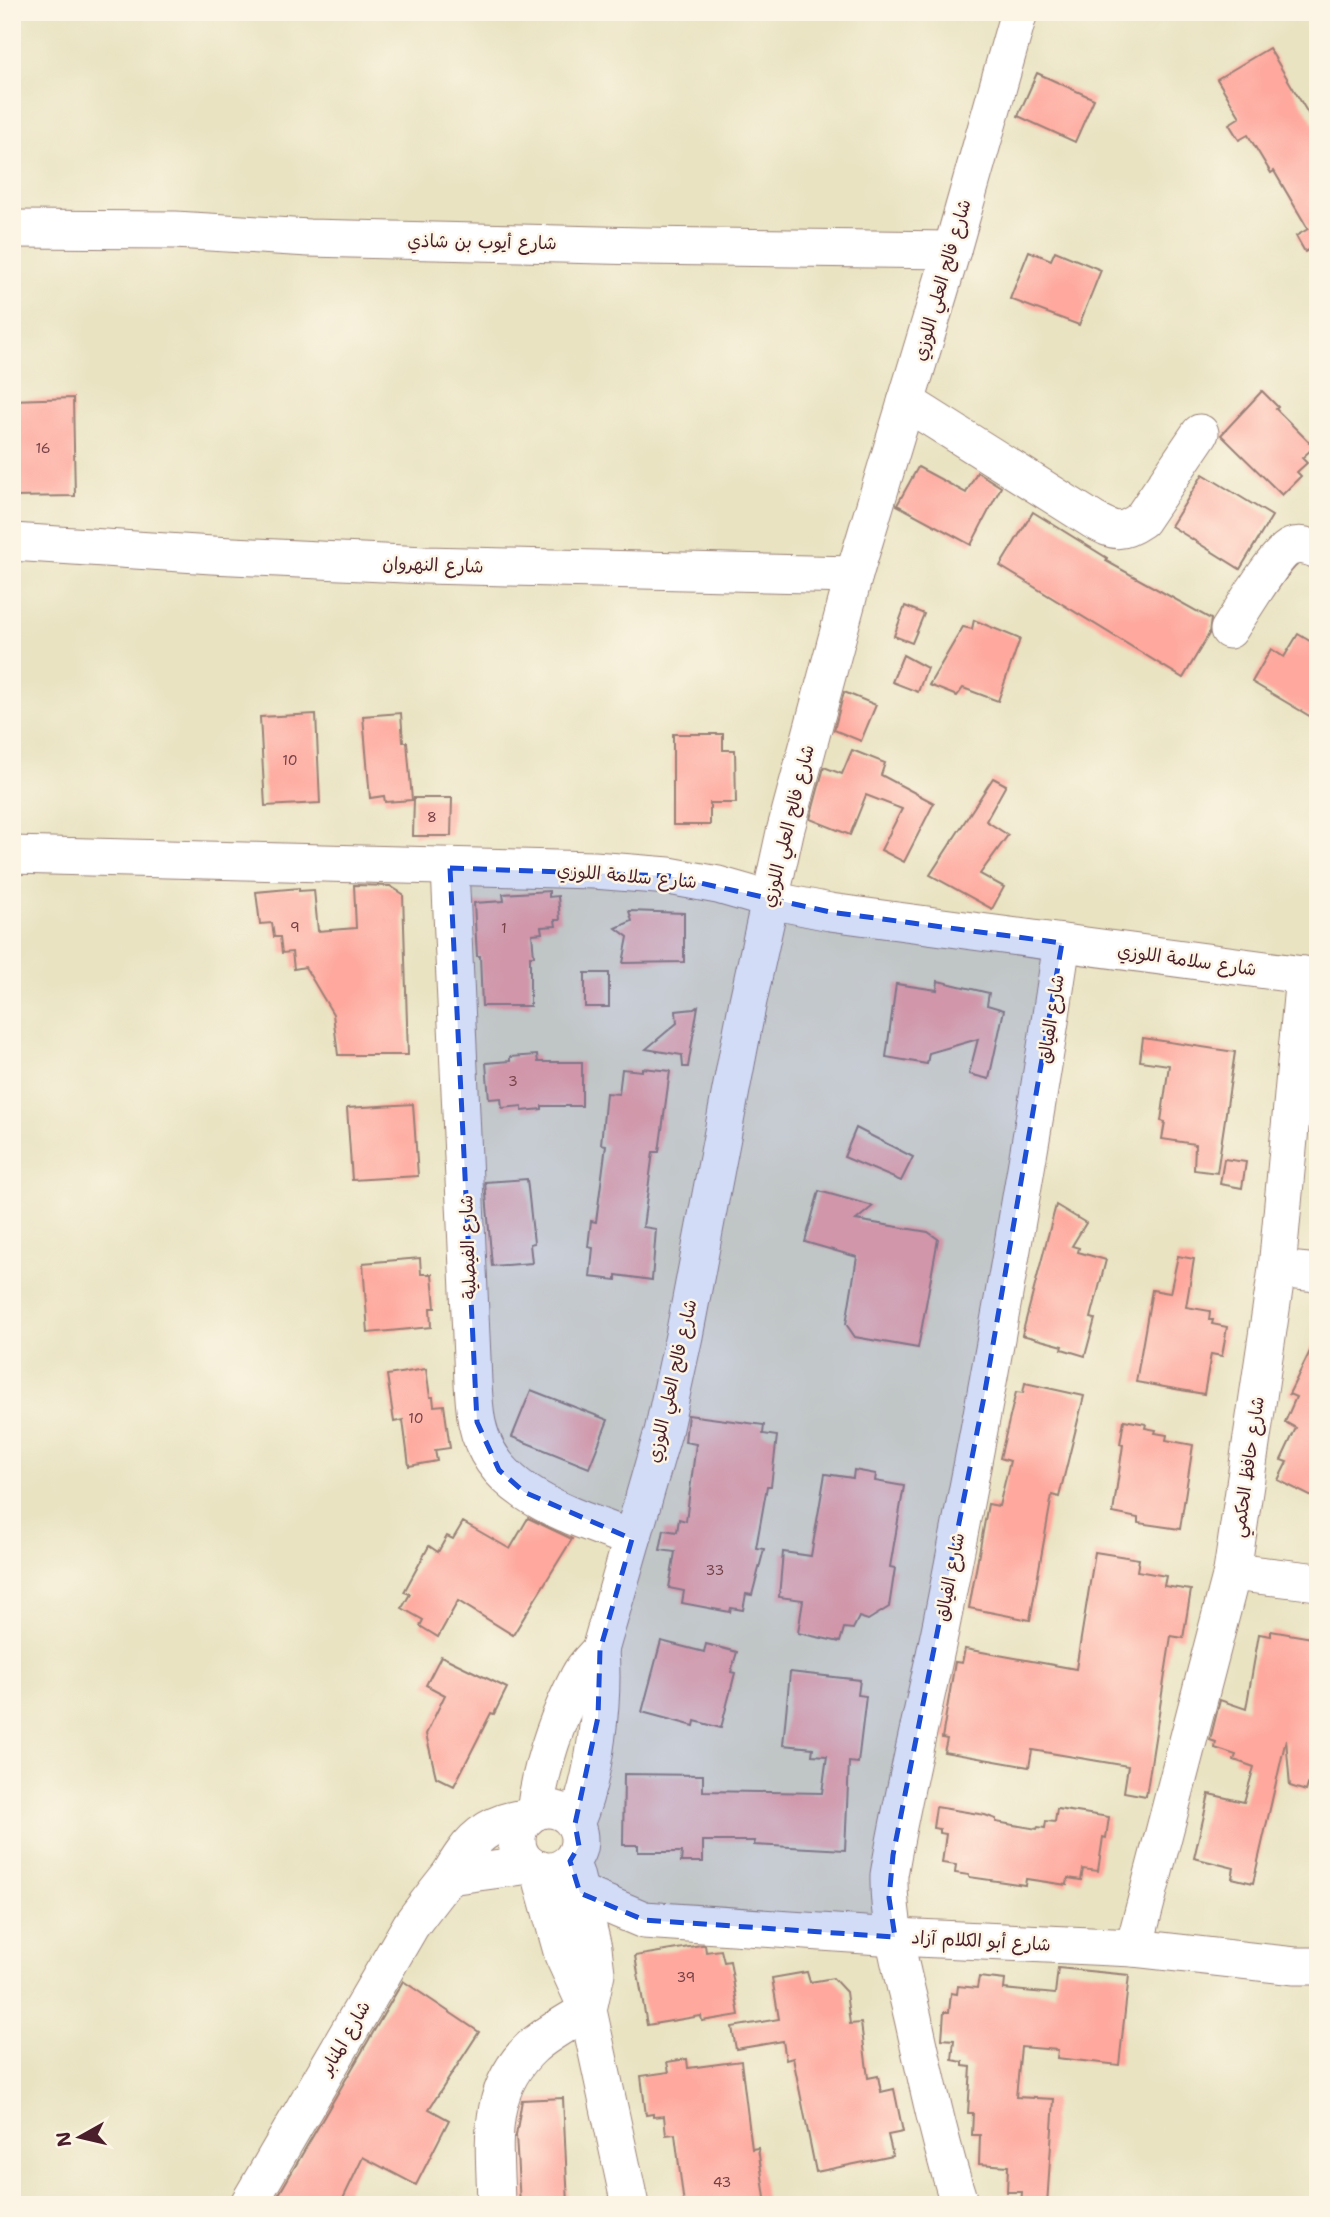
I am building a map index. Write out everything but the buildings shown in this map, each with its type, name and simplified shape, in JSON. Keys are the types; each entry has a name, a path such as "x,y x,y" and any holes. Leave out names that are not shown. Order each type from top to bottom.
{"street":[{"name":"شارع فالح العلي اللوزي","path":"575,1824 583,1805 598,1717 603,1682 600,1650 663,1432 785,832 854,575 952,250 1019,12"},
{"name":"شارع أيوب بن شاذي","path":"12,229 175,230 309,238 641,246 952,250"},
{"path":"906,402 1114,531 1128,529 1140,520 1200,433"},
{"name":"شارع النهروان","path":"12,542 425,565 854,575"},
{"path":"1229,630 1288,547 1301,545 1318,550"},
{"name":"شارع سلامة اللوزي","path":"12,855 594,870 669,876 718,885 770,900 906,923 1311,976"},
{"name":"شارع الفيصلية","path":"450,868 477,1422 484,1445 499,1470 523,1492 542,1503 632,1539"},
{"name":"شارع الفيالق","path":"960,2205 945,2158 895,1937 889,1898 891,1865 941,1626 984,1397 1045,1061 1062,943"},
{"name":"شارع حافظ الحكمي","path":"1135,1948 1232,1572 1277,1269 1311,976"},
{"path":"1277,1269 1318,1273"},
{"path":"1232,1572 1312,1574"},
{"name":"شارع فالح العلي اللوزي","path":"531,1815 540,1779 562,1716 580,1673 600,1650"},
{"path":"449,1876 555,1872 579,1846 575,1824 567,1815 556,1810 531,1815 518,1834 518,1846 522,1856 555,1872 596,1973"},
{"name":"شارع المنابر","path":"248,2205 411,1926 469,1845 483,1832 500,1823 531,1815"},
{"path":"555,1872 563,1955 588,2010 630,2205"},
{"name":"شارع أبو الكلام آزاد","path":"555,1872 644,1920 895,1937 1135,1948 1295,1966 1318,1966"},
{"path":"496,2205 493,2136 496,2110 504,2085 515,2065 534,2045 588,2010 596,1973 605,1955 644,1920"}],"highlighted area":[{"path":"450,868 669,876 830,912 1062,943 984,1397 893,1855 889,1898 895,1937 644,1920 580,1893 570,1861 579,1846 575,1824 598,1717 600,1650 632,1539 524,1492 499,1470 477,1422"}]}
